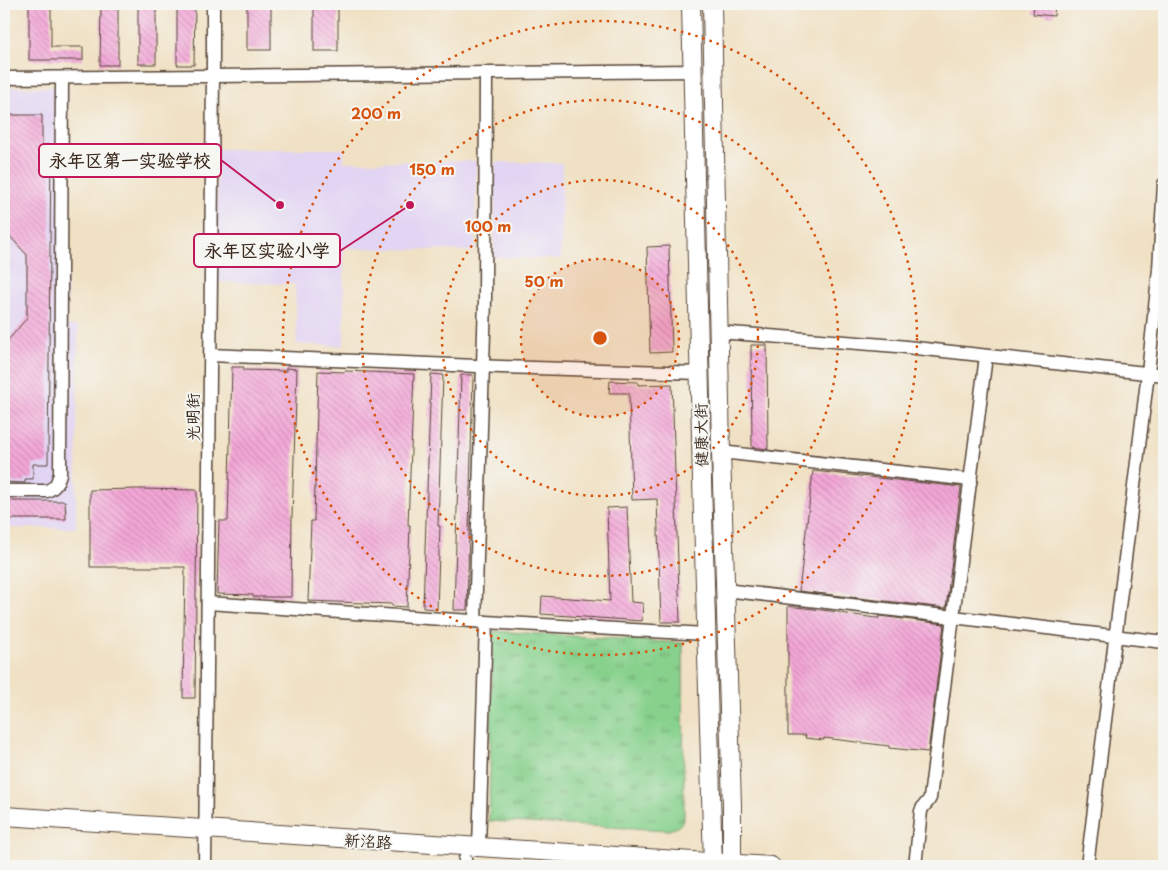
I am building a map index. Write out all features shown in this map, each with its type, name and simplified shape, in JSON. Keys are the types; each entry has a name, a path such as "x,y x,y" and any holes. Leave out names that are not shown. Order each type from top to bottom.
{"main road":[{"name":"健康大街","path":"691,4 713,864"},
{"name":"健康大街","path":"712,4 718,332 732,865"},
{"name":"新洺路","path":"4,816 465,862 590,866"},
{"name":"新洺路","path":"4,828 479,847 713,864 771,866"}],"street":[{"name":"光明街","path":"205,866 213,4"},
{"path":"4,78 693,71"},
{"path":"479,847 482,366 486,300 486,73"},
{"path":"4,491 47,491 53,489 60,474 62,78"},
{"path":"1087,866 1148,373 1159,269 1164,184"},
{"path":"718,332 897,346 1164,375"},
{"path":"210,355 700,373"},
{"path":"915,866 922,806 930,798 986,356"},
{"path":"721,452 971,480"},
{"path":"725,590 1164,642"},
{"path":"208,603 481,622 706,634"}],"shaded area":[{"path":"4,87 68,87 67,326 78,326 76,528 4,528"},
{"path":"218,149 344,149 344,162 476,161 475,251 344,248 344,346 297,344 295,284 215,282"},
{"path":"495,162 562,163 561,259 494,257"}],"green space":[{"path":"493,631 683,643 684,815 680,825 669,830 489,821"}],"building":[{"path":"29,4 51,4 51,47 83,47 83,60 29,60"},
{"path":"101,4 118,4 118,65 100,65"},
{"path":"138,4 156,4 156,64 138,64"},
{"path":"177,4 195,4 194,65 177,65"},
{"path":"247,4 271,4 271,50 247,50"},
{"path":"314,4 338,4 338,51 314,51"},
{"path":"1034,4 1055,4 1054,16 1033,14"},
{"path":"4,115 42,115 42,145 51,145 48,464 33,464 33,479 25,479 25,483 4,482 4,345 27,318 27,255 4,230"},
{"path":"669,246 672,352 650,353 647,247"},
{"path":"751,345 767,345 768,449 752,447"},
{"path":"232,367 244,367 243,370 286,371 286,368 297,369 291,597 253,597 253,595 217,594 219,521 228,521"},
{"path":"318,371 414,374 407,607 392,606 392,604 308,601 311,521 314,521"},
{"path":"431,374 443,375 437,609 423,608"},
{"path":"461,375 473,375 467,610 454,610"},
{"path":"610,381 638,382 638,385 672,384 680,622 661,622 657,499 632,500 629,393 609,393"},
{"path":"813,471 961,487 946,608 799,591"},
{"path":"90,490 197,490 195,698 183,698 185,567 90,567"},
{"path":"4,501 65,501 66,519 4,519"},
{"path":"627,507 631,602 643,603 642,621 541,614 542,596 610,601 607,508"},
{"path":"788,606 876,618 879,618 879,616 944,624 928,752 824,738 824,740 805,738 806,735 788,735"}],"place":[{"name":"永年区第一实验学校","path":"280,205"},
{"name":"永年区实验小学","path":"410,205"}]}
